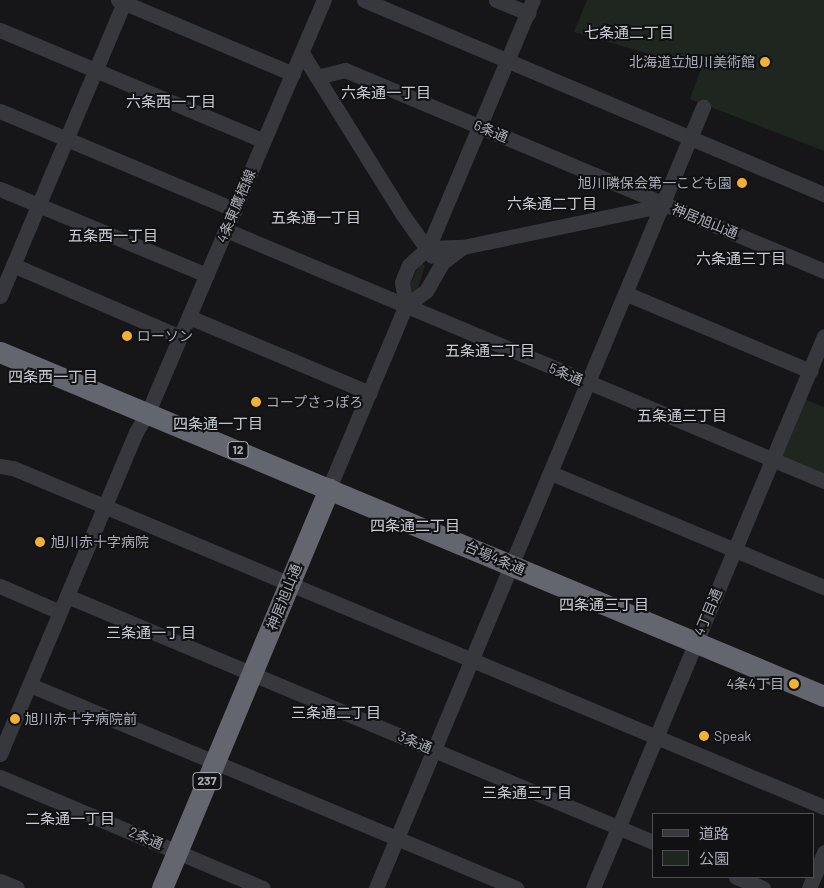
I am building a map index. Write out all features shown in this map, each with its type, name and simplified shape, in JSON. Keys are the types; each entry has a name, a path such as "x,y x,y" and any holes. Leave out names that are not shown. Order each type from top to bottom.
{"highway":[{"name":"台場4条通","path":"0,352 148,412 824,696"},
{"name":"神居旭山通","path":"162,888 329,488"}],"street":[{"path":"364,0 824,194"},
{"path":"409,265 428,248 530,7 496,0"},
{"path":"0,296 122,1 293,74"},
{"name":"4条東鷹栖線","path":"0,754 68,596 104,506 136,432 148,412 302,53 318,2"},
{"path":"0,30 264,141"},
{"path":"302,53 403,215 428,248 435,262 433,274"},
{"name":"6条通","path":"317,77 344,70 664,205"},
{"path":"376,888 471,660 513,566 704,107"},
{"path":"0,111 235,210"},
{"path":"0,189 207,275"},
{"name":"神居旭山通","path":"428,248 463,247 664,205 824,270"},
{"path":"403,215 410,233 409,265 402,282 406,305"},
{"name":"5条通","path":"226,230 824,481"},
{"name":"神居旭山通","path":"329,488 406,305 426,291 433,274 454,251 463,247"},
{"path":"13,265 180,337"},
{"path":"626,294 810,371"},
{"path":"189,317 370,392"},
{"name":"4丁目通","path":"592,888 824,336"},
{"path":"0,466 13,468 824,807"},
{"path":"552,473 824,587"},
{"path":"0,586 60,612"},
{"name":"3条通","path":"68,596 652,842"},
{"path":"30,685 516,888"},
{"name":"2条通","path":"0,777 263,888"},
{"path":"814,876 824,852"},
{"path":"738,878 763,888"},
{"path":"0,881 17,888"}],"green space":[{"path":"587,0 824,0 824,151 690,99 701,69 574,32"},
{"path":"421,262 425,266 417,290 412,291 409,287"},
{"path":"804,399 824,407 824,481 779,462"}],"place":[{"name":"北海道立旭川美術館","path":"765,62"},
{"name":"旭川隣保会第一こども園","path":"742,183"},
{"name":"ローソン","path":"127,336"},
{"name":"コープさっぽろ","path":"256,402"},
{"name":"旭川赤十字病院","path":"40,542"},
{"name":"4条4丁目","path":"794,684"},
{"name":"旭川赤十字病院前","path":"15,719"},
{"name":"Speak","path":"704,736"}],"district":[{"name":"七条通二丁目","path":"629,33"},
{"name":"六条通一丁目","path":"386,93"},
{"name":"六条西一丁目","path":"171,102"},
{"name":"六条通二丁目","path":"552,204"},
{"name":"五条通一丁目","path":"316,218"},
{"name":"五条西一丁目","path":"113,236"},
{"name":"六条通三丁目","path":"741,259"},
{"name":"五条通二丁目","path":"490,351"},
{"name":"四条西一丁目","path":"53,377"},
{"name":"五条通三丁目","path":"682,416"},
{"name":"四条通一丁目","path":"218,424"},
{"name":"四条通二丁目","path":"415,526"},
{"name":"四条通三丁目","path":"604,605"},
{"name":"三条通一丁目","path":"151,633"},
{"name":"三条通二丁目","path":"336,713"},
{"name":"三条通三丁目","path":"527,793"},
{"name":"二条通一丁目","path":"70,819"}]}
